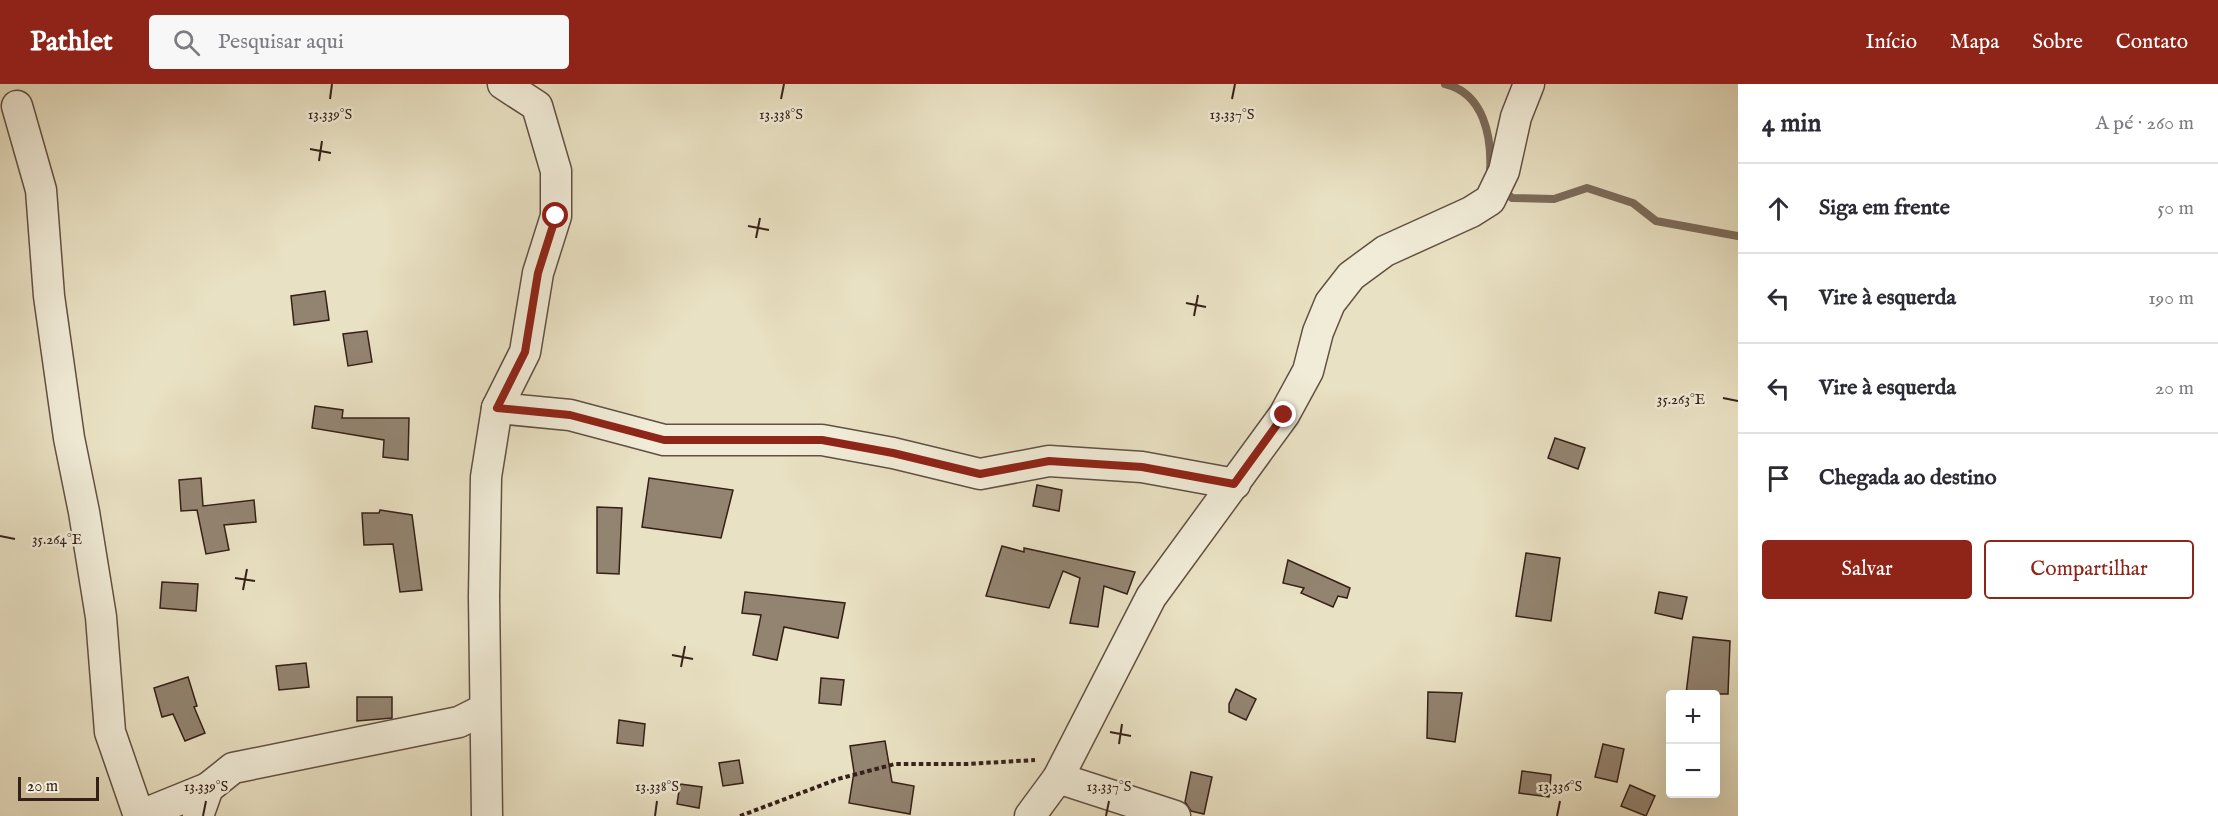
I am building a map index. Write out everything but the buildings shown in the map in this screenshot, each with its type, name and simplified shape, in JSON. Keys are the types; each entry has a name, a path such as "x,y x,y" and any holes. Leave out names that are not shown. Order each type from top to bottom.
{"street":[{"path":"487,816 486,477 497,408 525,352 538,273 556,216 556,171 537,105 503,84"},
{"path":"1030,816 1058,778 1151,597 1284,415 1308,371 1318,332 1330,303 1351,276 1385,251 1471,212 1490,200 1504,171 1516,117 1529,84"},
{"path":"16,106 41,190 49,296 69,438 101,617 110,732 139,816 208,788 233,768 459,722 485,710"},
{"path":"497,408 570,415 664,440 822,440 893,453 980,474 1049,461 1142,467 1234,484"},
{"path":"1058,778 1175,816"},
{"path":"198,816 208,788"}],"path":[{"path":"740,816 838,779 895,764 1033,761 1073,748"}],"waterway":[{"path":"1445,84 1469,97 1483,118 1489,145 1490,172"},
{"path":"1502,189 1512,198 1554,199 1587,188 1633,203 1656,221 1738,236"}],"route":[{"path":"556,216 538,273 525,352 497,408 570,415 664,440 707,442 822,440 893,453 980,474 1049,461 1142,467 1234,484 1284,415"}]}
